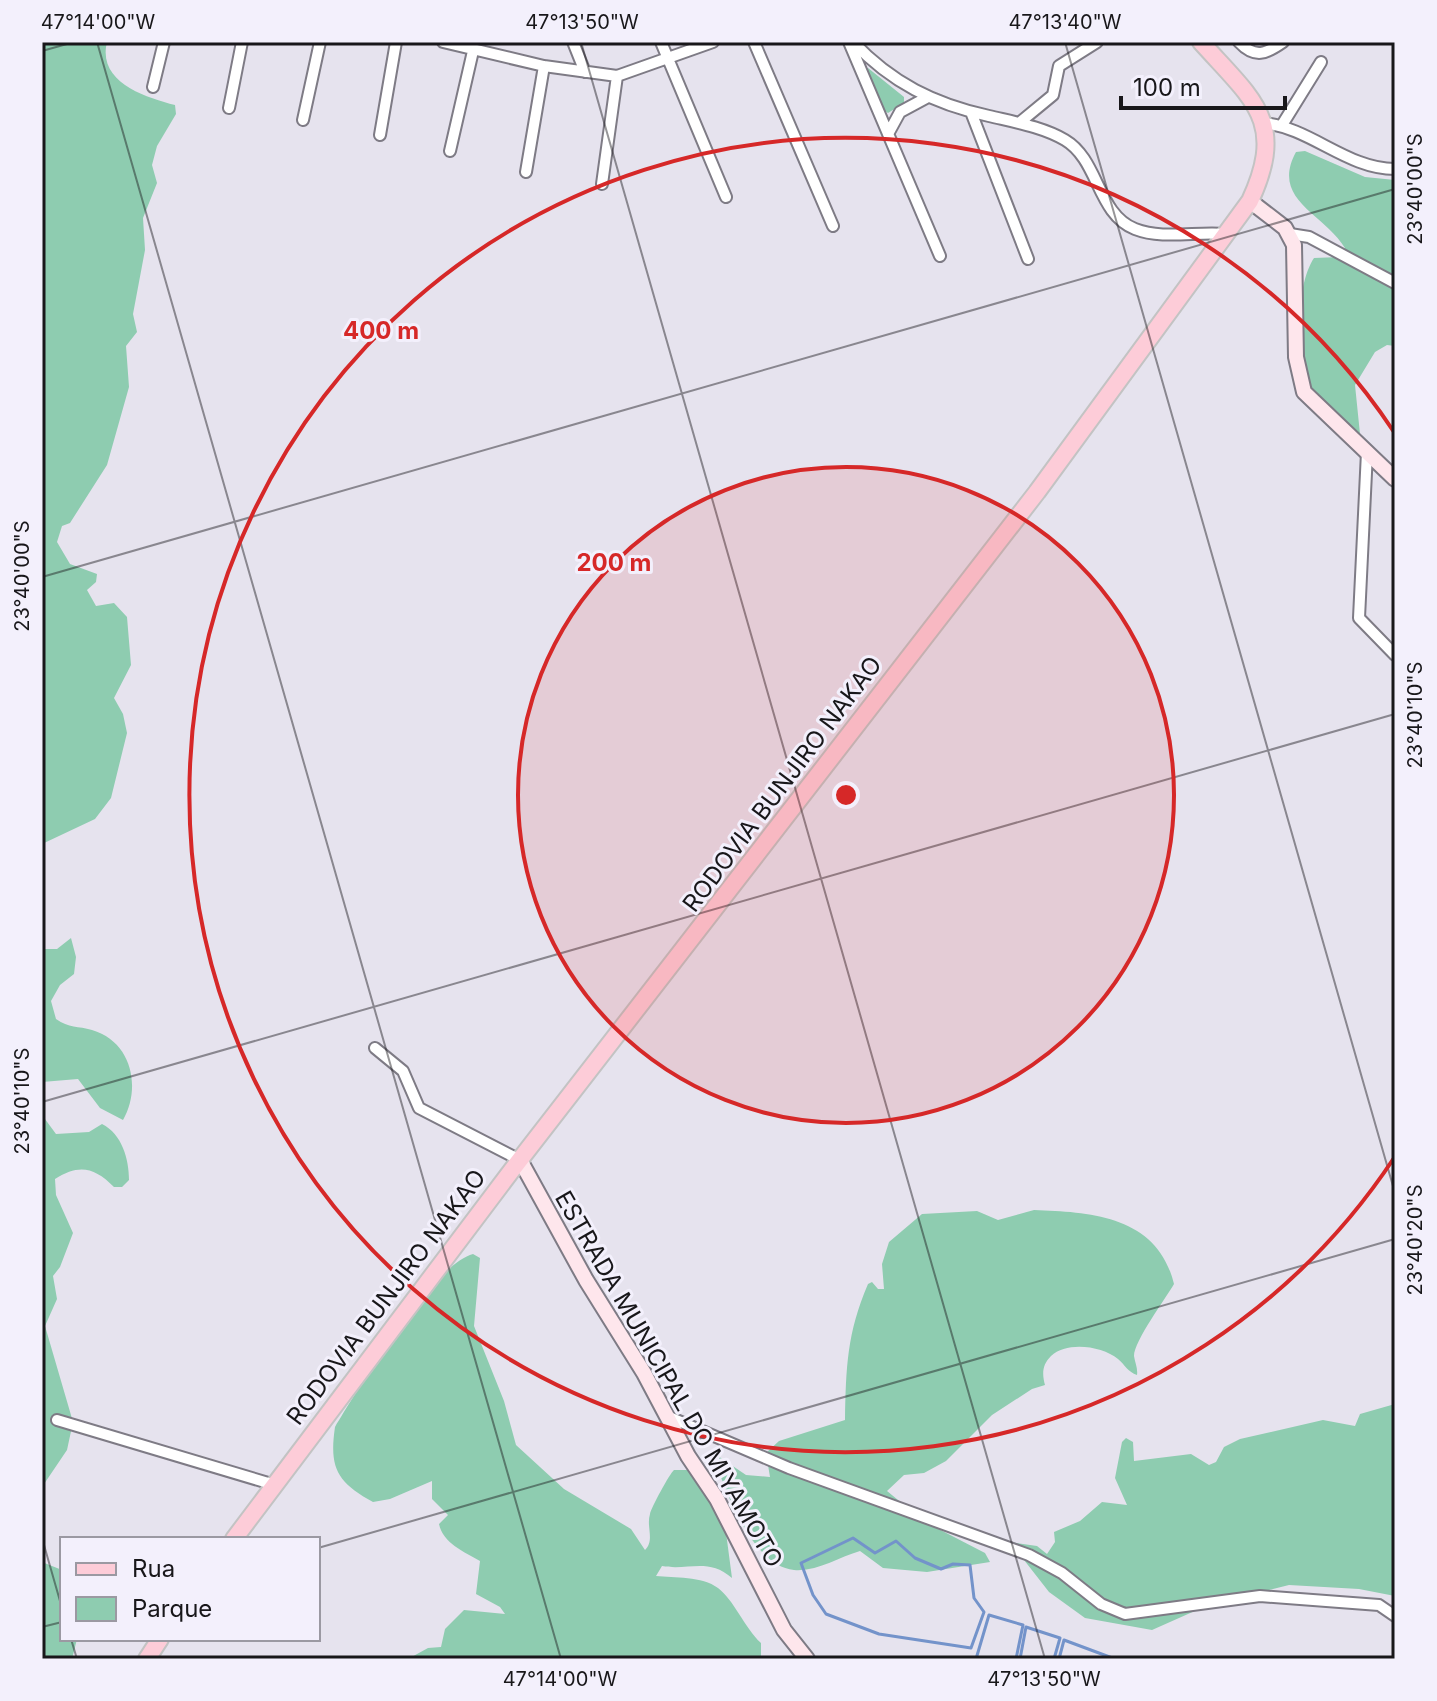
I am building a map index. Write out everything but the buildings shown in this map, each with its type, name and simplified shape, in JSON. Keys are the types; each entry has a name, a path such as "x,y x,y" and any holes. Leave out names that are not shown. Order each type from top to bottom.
{"main road":[{"path":"1201,42 1251,98 1264,123"},
{"name":"RODOVIA BUNJIRO NAKAO","path":"236,1537 520,1160 1037,492 1226,234 1250,201 1265,169 1264,123"},
{"path":"147,1659 159,1641"}],"street":[{"path":"153,87 164,42"},
{"path":"229,108 242,42"},
{"path":"303,120 320,42"},
{"path":"380,135 396,42"},
{"path":"443,42 544,66 617,76 713,42"},
{"path":"573,42 585,72"},
{"path":"661,42 726,197"},
{"path":"754,42 833,226"},
{"path":"851,42 876,67 926,98 1019,123 1064,139 1075,147 1116,218 1127,225 1157,234 1226,234"},
{"path":"851,42 940,256"},
{"path":"1019,123 1053,95 1059,66 1097,42"},
{"path":"1239,42 1255,54 1263,54 1283,42"},
{"path":"450,151 473,51"},
{"path":"1282,125 1321,62"},
{"path":"526,172 544,66"},
{"path":"602,184 617,76"},
{"path":"888,134 900,112 926,98"},
{"path":"971,112 1028,259"},
{"path":"1264,123 1282,125 1360,163 1395,169"},
{"path":"1250,201 1290,234 1294,245 1299,383 1304,392 1395,479"},
{"path":"1290,234 1309,237 1395,283"},
{"path":"1367,452 1359,618 1395,655"},
{"path":"375,1048 403,1071 419,1108 520,1160"},
{"name":"ESTRADA MUNICIPAL DO MIYAMOTO","path":"520,1160 562,1239 717,1499 784,1630 807,1659"},
{"path":"666,1415 789,1468 1029,1555 1062,1573 1101,1604 1125,1614 1260,1596 1379,1605 1395,1616"},
{"path":"57,1420 275,1485"}],"green space":[{"path":"42,42 107,42 109,68 116,77 138,92 175,105 176,114 157,146 152,165 157,183 143,218 145,250 133,314 137,332 126,346 129,387 107,465 70,523 62,526 57,542 70,564 97,574 96,582 87,590 96,606 114,603 127,617 131,665 114,698 123,714 127,733 111,798 95,819 42,844"},
{"path":"868,68 904,97 904,103 888,113 882,109 864,70"},
{"path":"1305,151 1365,177 1395,180 1395,346 1387,345 1375,352 1355,385 1360,434 1316,398 1303,369 1300,307 1308,271 1314,258 1340,257 1345,248 1303,205 1290,182 1290,168 1296,152"},
{"path":"71,938 76,957 74,974 60,985 51,1001 56,1019 106,1036 125,1056 130,1068 132,1095 123,1120 100,1108 78,1079 42,1082 42,949 57,949"},
{"path":"42,1115 56,1134 89,1132 102,1124 109,1128 123,1148 129,1180 122,1187 114,1187 100,1175 86,1170 72,1171 55,1179 56,1195 73,1233 60,1267 53,1276 57,1299 45,1326 73,1422 67,1450 42,1487"},
{"path":"1034,1210 1079,1213 1120,1223 1154,1244 1166,1262 1174,1284 1135,1349 1137,1375 1118,1359 1094,1348 1075,1347 1058,1351 1044,1366 1045,1385 1032,1389 992,1415 946,1461 924,1473 904,1475 887,1491 925,1522 985,1553 990,1562 927,1572 883,1568 860,1551 811,1569 794,1570 779,1565 765,1555 741,1523 712,1452 746,1475 770,1477 766,1453 779,1441 845,1420 849,1350 861,1302 868,1284 872,1282 878,1289 884,1289 882,1264 889,1242 922,1214 977,1211 998,1220"},
{"path":"473,1254 480,1258 474,1326 504,1401 516,1445 564,1489 631,1529 645,1550 650,1538 650,1514 661,1491 674,1470 688,1470 693,1460 725,1525 732,1578 706,1566 662,1566 656,1576 696,1579 718,1588 761,1643 761,1659 408,1659 428,1648 441,1647 445,1629 464,1610 505,1614 500,1607 476,1594 480,1561 455,1546 441,1531 439,1524 448,1515 432,1499 432,1481 390,1499 373,1502 351,1488 338,1472 333,1453 335,1427 378,1358 418,1303 456,1263"},
{"path":"1395,1404 1395,1596 1359,1589 1289,1585 1206,1606 1152,1630 1085,1618 1049,1592 1010,1542 1037,1546 1047,1554 1055,1542 1054,1532 1080,1521 1102,1502 1127,1505 1115,1478 1122,1442 1126,1438 1133,1442 1134,1461 1191,1454 1209,1465 1216,1462 1224,1447 1240,1439 1323,1420 1355,1426 1360,1414"},
{"path":"42,1562 60,1569 60,1641 76,1641 72,1659 42,1659"}],"waterway":[{"path":"853,1538 875,1553 896,1541 915,1558 941,1569 953,1564 970,1565 974,1598 984,1612 971,1648 879,1634 826,1614 813,1595 801,1563 853,1538"},
{"path":"976,1659 989,1615 1023,1625 1016,1659"},
{"path":"1020,1659 1026,1627 1060,1638 1054,1659"},
{"path":"1059,1659 1064,1640 1115,1659"}]}
